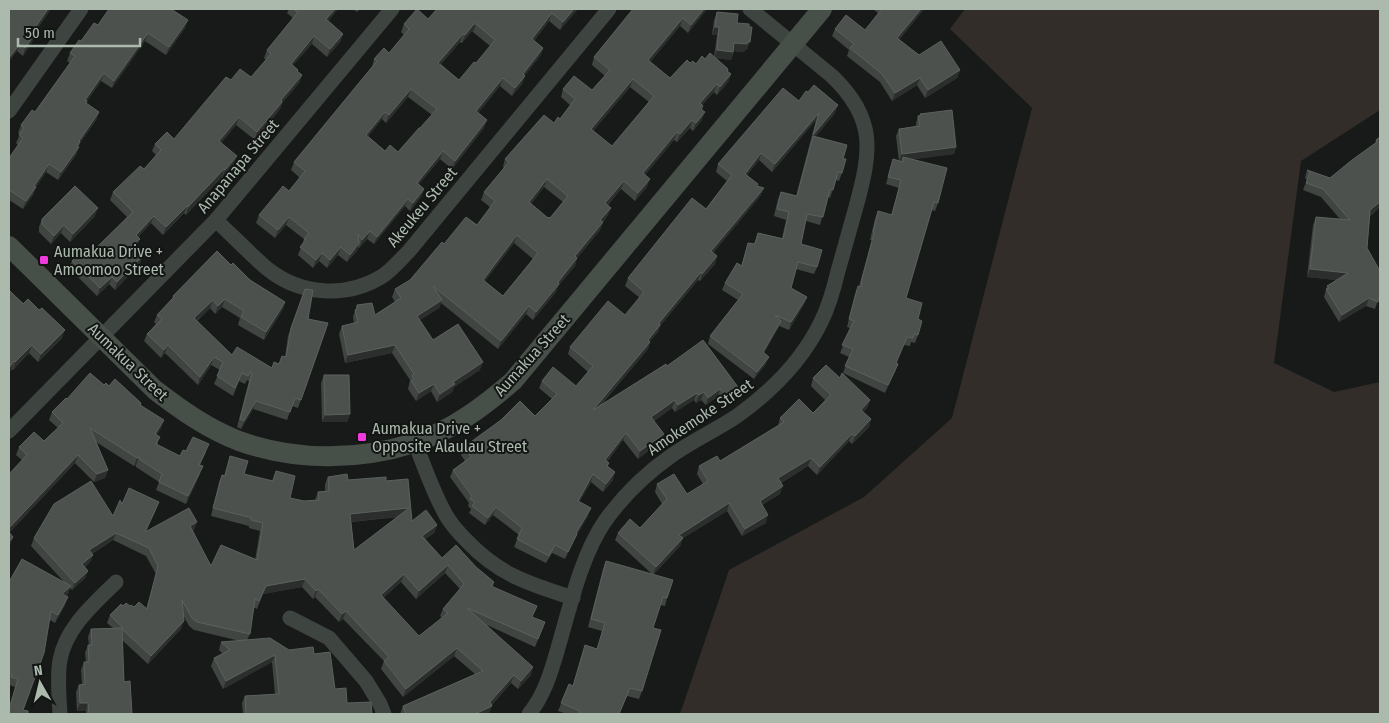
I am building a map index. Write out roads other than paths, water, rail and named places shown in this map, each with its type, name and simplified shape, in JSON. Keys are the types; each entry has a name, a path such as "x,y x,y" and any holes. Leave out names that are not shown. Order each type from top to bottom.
{"street":[{"path":"9,111 81,9"},
{"name":"Anapanapa Street","path":"101,337 216,220 392,9"},
{"name":"Akeukeu Street","path":"216,220 269,270 302,288 334,292 365,284 381,277 396,265 408,251 609,9"},
{"name":"Amokemoke Street","path":"529,714 536,705 550,677 583,566 592,544 604,523 634,486 671,455 736,416 773,388 806,349 828,306 866,166 867,141 865,124 852,98 844,87 750,9"},
{"name":"Aumakua Street","path":"9,246 155,390 212,429 260,447 312,456 366,453 415,442 448,428 490,401 513,381 822,9"},
{"path":"9,431 101,337"},
{"path":"415,442 433,489 448,518 458,532 474,548 495,566 511,576 533,586 573,598"},
{"path":"60,714 60,660 68,639 84,614 116,582"},
{"path":"290,618 329,638 366,681 377,697 384,714"}],"place":[{"name":"Aumakua Drive + Amoomoo Street","path":"44,260"},
{"name":"Aumakua Drive + Opposite Alaulau Street","path":"362,437"}]}
